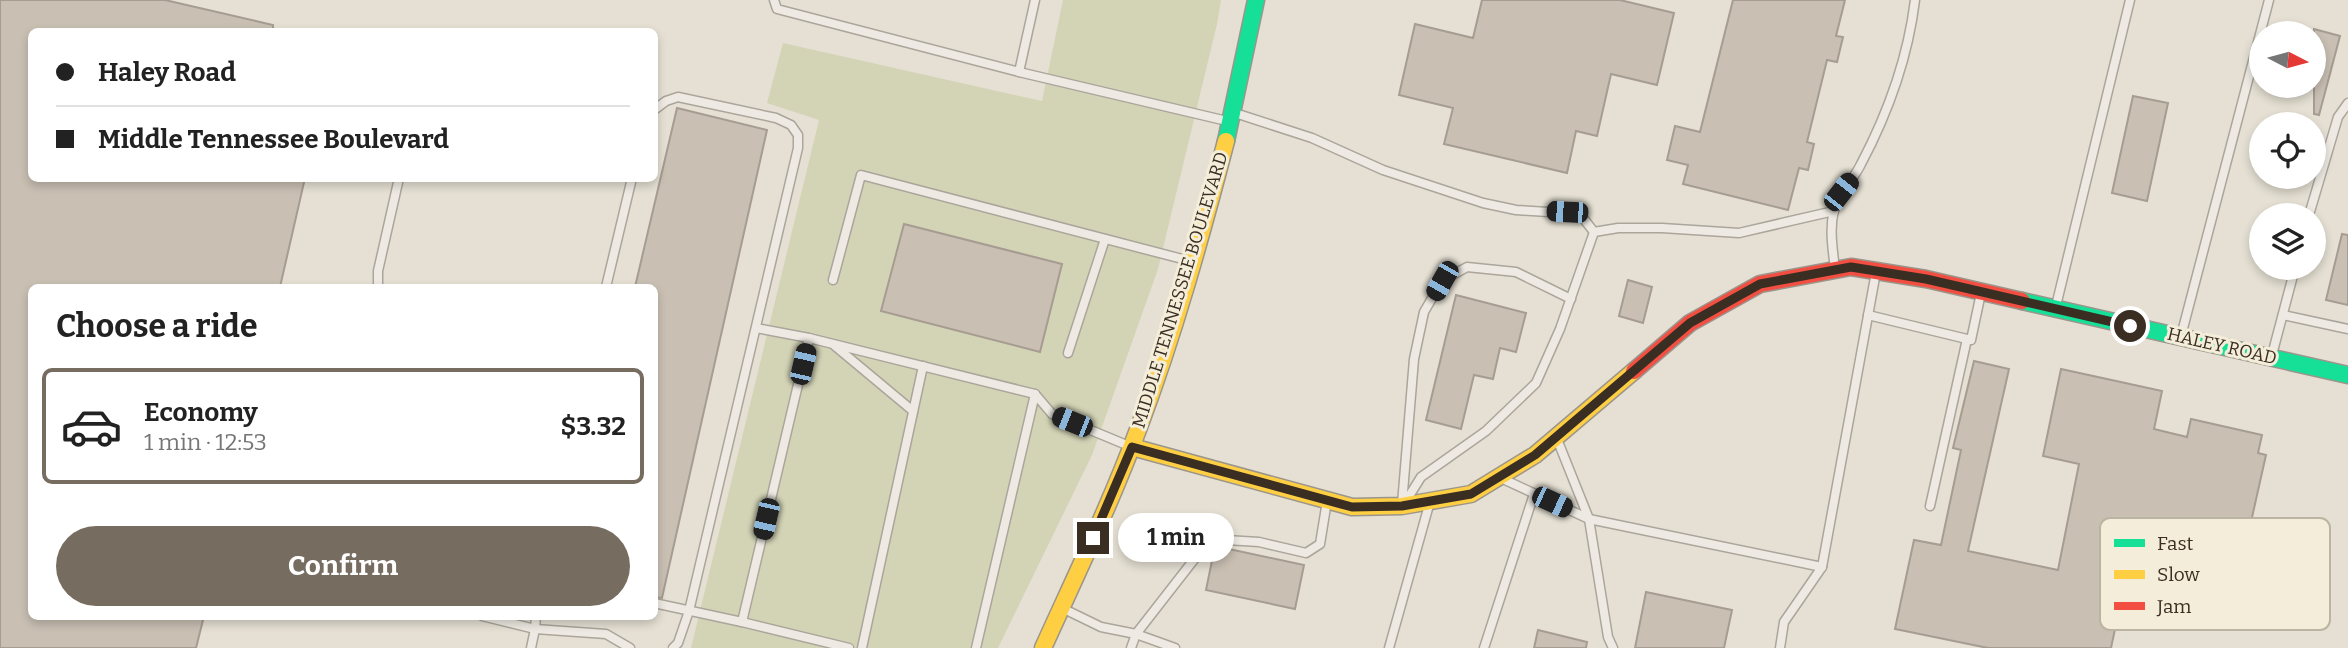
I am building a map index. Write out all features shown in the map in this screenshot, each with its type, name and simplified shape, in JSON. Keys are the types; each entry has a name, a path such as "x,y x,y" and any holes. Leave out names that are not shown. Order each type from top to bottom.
{"street":[{"name":"MIDDLE TENNESSEE BOULEVARD","path":"1043,648 1132,447 1170,336 1217,182 1256,0"},
{"name":"HALEY ROAD","path":"1132,447 1352,507 1402,506 1471,494 1535,455 1690,323 1760,284 1851,267 2055,308 2348,375"}],"lane":[{"path":"774,0 777,9 1019,72 1231,117 1312,138 1382,170 1483,203 1516,210 1580,214 1594,232"},
{"path":"1019,72 1035,0"},
{"path":"1835,270 1831,236 1834,211 1841,192 1860,167 1897,83 1915,0"},
{"path":"2055,308 2130,0"},
{"path":"2181,337 2269,0"},
{"path":"658,107 678,97 776,118 791,125 799,135 689,611 678,643 673,648"},
{"path":"2313,203 2338,117 2348,103"},
{"path":"833,280 861,176 1192,262"},
{"path":"377,284 399,182"},
{"path":"607,284 631,182"},
{"path":"1594,232 1618,228 1662,228 1739,233 1834,211"},
{"path":"1402,506 1421,477 1486,431 1536,383 1560,330 1594,232"},
{"path":"1068,353 1105,239"},
{"path":"1402,506 1413,359 1424,312 1442,281 1467,267 1516,272 1570,299"},
{"path":"1780,648 1784,622 1822,567 1876,271"},
{"path":"2271,358 2292,280"},
{"path":"1868,315 1971,340 1981,292"},
{"path":"2283,314 2348,329"},
{"path":"756,328 809,338 1035,394 1052,414 1132,447"},
{"path":"742,622 809,338"},
{"path":"1930,506 1967,339"},
{"path":"832,344 913,411"},
{"path":"862,648 923,366"},
{"path":"976,648 1035,394"},
{"path":"1556,436 1589,519 1608,637 1613,648"},
{"path":"1500,478 1589,519 1822,567"},
{"path":"1484,648 1534,494"},
{"path":"1131,648 1136,634 1210,539 1259,542 1306,554 1320,544 1327,500"},
{"path":"1389,648 1430,502"},
{"path":"658,604 849,648"},
{"path":"1062,608 1101,627 1136,634 1175,648"},
{"path":"498,620 535,629 606,635 630,648"},
{"path":"531,648 536,620"}],"green space":[{"path":"1063,0 1221,0 1158,269 1092,455 998,648 691,648 819,120 767,103 783,43 1042,101"}],"building":[{"path":"0,0 165,0 273,25 273,28 28,28 28,182 304,182 281,284 28,284 28,620 203,620 196,648 0,648"},
{"path":"1482,0 1620,0 1674,13 1657,85 1611,74 1597,136 1576,131 1567,173 1444,144 1453,108 1399,95 1415,24 1473,38"},
{"path":"1733,0 1845,0 1836,36 1843,37 1837,62 1827,60 1807,142 1814,144 1808,170 1799,168 1788,210 1683,184 1688,165 1667,160 1675,126 1700,132"},
{"path":"2326,32 2340,36 2326,89"},
{"path":"2133,96 2168,103 2147,201 2112,193"},
{"path":"2314,98 2324,98 2320,112 2314,112"},
{"path":"677,108 767,130 662,598 658,598 658,284 636,284"},
{"path":"904,224 1062,264 1040,352 881,311"},
{"path":"2342,234 2348,235 2348,305 2326,300"},
{"path":"1628,280 1652,287 1643,323 1619,316"},
{"path":"1456,295 1526,313 1516,352 1500,348 1493,379 1474,375 1461,429 1426,420"},
{"path":"1974,361 2009,369 1968,551 2058,570 2079,464 2043,456 2061,369 2162,391 2154,429 2187,437 2191,419 2262,435 2258,453 2266,455 2252,518 2100,518 2100,630 2115,630 2111,648 1988,648 1895,629 1914,540 1941,545 1961,450 1953,448"},
{"path":"1215,546 1304,565 1295,609 1206,590"},
{"path":"1646,592 1732,610 1724,648 1635,648"},
{"path":"1538,630 1587,642 1586,648 1534,648"}],"traffic: fast":[{"path":"1226,141 1256,0"},
{"path":"2022,301 2348,375"}],"traffic: slow":[{"path":"1043,648 1117,483 1152,392 1186,285 1226,141"},
{"path":"1132,447 1352,507 1402,506 1471,494 1535,455 1634,371"}],"traffic: jam":[{"path":"1634,371 1690,323 1760,284 1851,267 1926,279 2022,301"}],"route":[{"path":"1093,538 1132,447 1352,507 1402,506 1471,494 1535,455 1690,323 1760,284 1851,267 1926,279 2130,326"}]}
